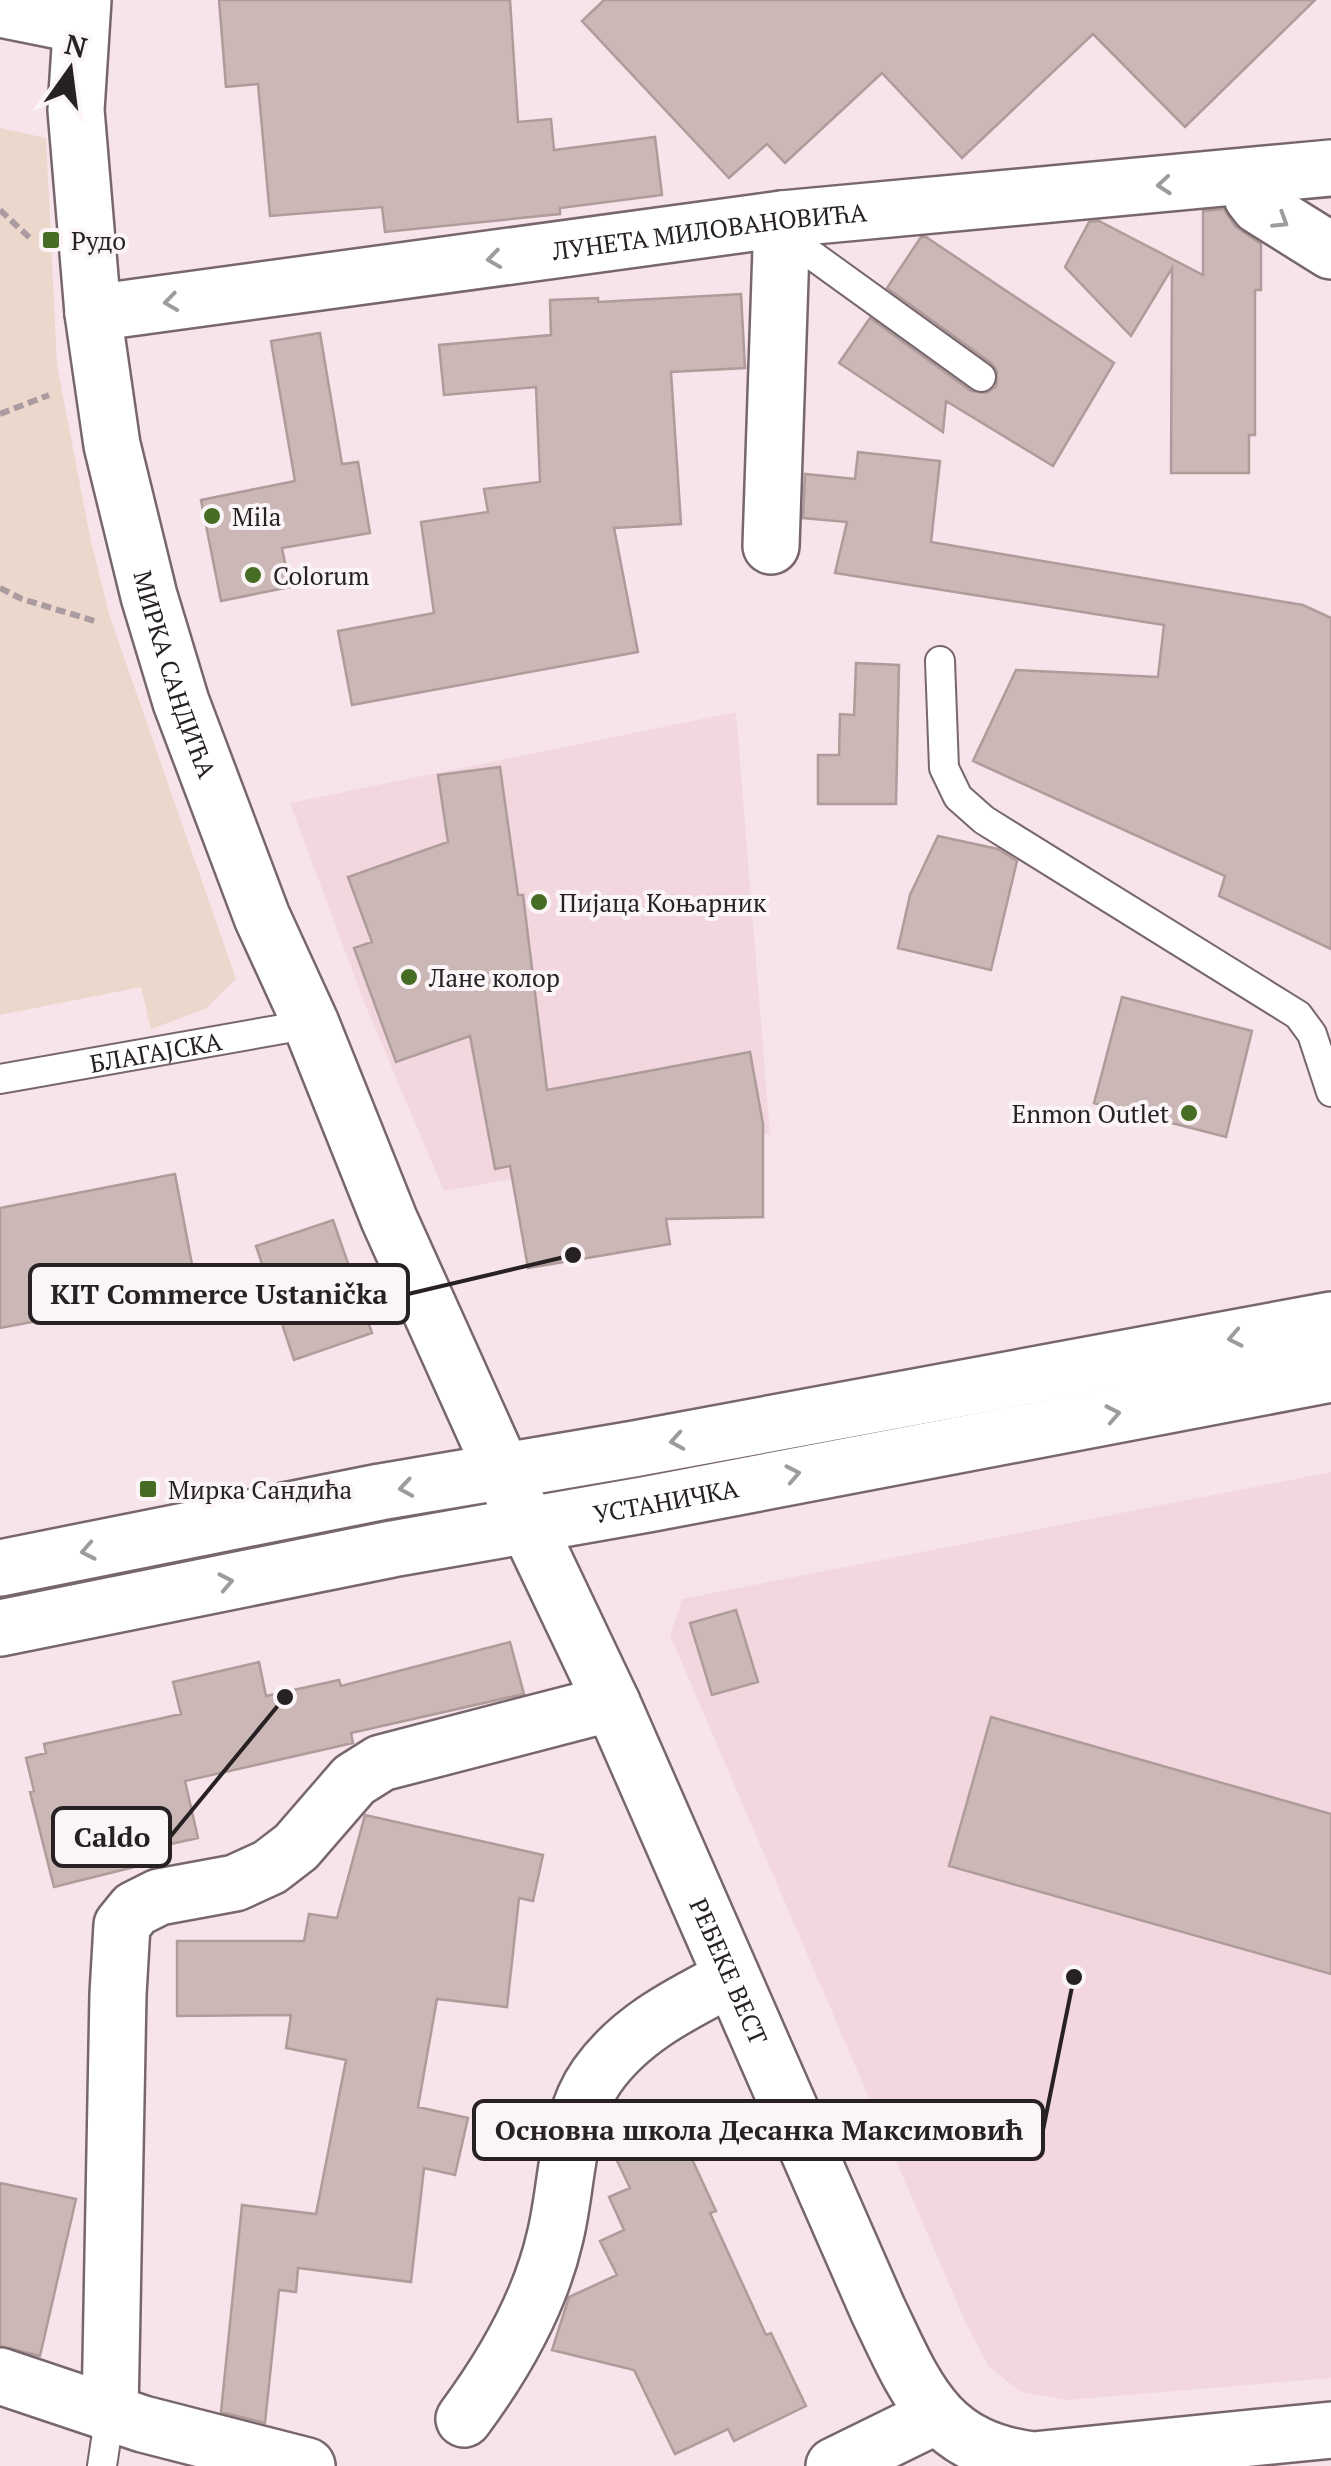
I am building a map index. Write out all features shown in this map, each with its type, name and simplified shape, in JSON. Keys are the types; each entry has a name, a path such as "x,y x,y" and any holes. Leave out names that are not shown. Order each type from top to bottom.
{"street":[{"path":"0,9 82,12"},
{"name":"МИРКА САНДИЋА","path":"82,12 76,110 93,313 112,445 149,596 244,874 311,1024 389,1219 526,1526"},
{"name":"ЛУНЕТА МИЛОВАНОВИЋА","path":"93,313 1331,168"},
{"path":"1248,177 1259,206 1331,251"},
{"path":"771,546 781,230"},
{"path":"0,1568 380,1492 1331,1320"},
{"name":"УСТАНИЧКА","path":"0,1628 392,1548 1331,1374"},
{"name":"РЕБЕКЕ ВЕСТ","path":"526,1526 612,1704 878,2310 908,2374 936,2416 976,2446 1032,2463 1331,2430"},
{"path":"110,2412 122,1925 135,1909 159,1897 235,1882 270,1867 296,1847 354,1780 381,1764 612,1704"},
{"path":"464,2419 498,2373 532,2302 555,2240 576,2122 595,2078 628,2041 672,2008 731,1978"},
{"path":"0,2376 110,2412 307,2466"},
{"path":"834,2466 936,2416"}],"lane":[{"path":"781,230 981,377"},
{"path":"940,662 944,768 958,797 984,820 1298,1015 1312,1034 1331,1092"},
{"name":"БЛАГАЈСКА","path":"0,1079 311,1024"},
{"path":"102,2466 110,2412"}],"path":[{"path":"0,414 53,394"},
{"path":"0,588 22,599 110,625"}],"shaded area":[{"path":"0,128 46,138 57,365 90,537 110,617 236,979 205,1009 151,1029 141,987 0,1015"},
{"name":"Пијаца Коњарник","path":"736,712 770,1134 444,1191 364,1002 290,803"},
{"path":"1331,1472 1331,2378 1067,2400 1021,2392 988,2366 964,2319 670,1635 682,1599"}],"building":[{"path":"219,0 510,0 518,122 551,119 554,150 655,137 662,195 560,208 560,214 385,232 382,207 270,216 258,84 226,87"},
{"path":"604,0 1315,0 1185,127 1093,34 962,158 882,73 785,163 767,144 729,178 582,21"},
{"path":"1224,209 1235,226 1261,244 1261,290 1255,290 1255,435 1249,435 1249,473 1171,473 1172,268 1131,336 1065,267 1089,222 1099,221 1203,275 1203,211"},
{"path":"921,237 1114,363 1053,466 946,401 943,432 839,363 870,318 971,391 987,393 996,386 997,371 991,363 887,288"},
{"path":"741,294 745,368 671,372 681,524 614,528 638,652 352,705 338,631 434,613 421,522 488,512 484,489 540,482 536,387 444,395 439,345 551,335 550,300 598,298 598,302"},
{"path":"320,333 342,464 358,462 370,533 282,548 290,587 221,601 201,500 295,481 271,341"},
{"path":"858,452 940,461 931,542 1303,605 1331,618 1331,949 1219,896 1225,876 973,761 1016,670 1158,677 1164,625 835,573 847,522 803,518 805,474 855,479"},
{"path":"856,663 899,665 896,804 818,804 818,755 839,755 840,714 854,715"},
{"path":"500,767 518,895 523,895 547,1090 750,1052 763,1124 763,1217 666,1219 670,1244 528,1268 510,1166 495,1169 470,1036 396,1062 354,948 372,942 348,877 448,842 438,775"},
{"path":"938,836 998,849 1017,861 991,970 898,948 910,895"},
{"path":"1122,997 1252,1031 1226,1137 1094,1103"},
{"path":"175,1174 197,1291 0,1328 0,1208"},
{"path":"333,1220 372,1333 294,1360 256,1246"},
{"path":"736,1610 758,1682 712,1695 690,1623"},
{"path":"510,1642 524,1694 351,1733 353,1743 185,1781 198,1838 130,1853 134,1867 54,1887 30,1792 34,1791 26,1758 46,1753 44,1744 181,1714 173,1682 259,1662 266,1696 339,1680 341,1686"},
{"path":"991,1717 1331,1814 1331,1974 949,1866"},
{"path":"365,1815 543,1855 533,1901 519,1898 507,2007 437,1999 418,2107 468,2118 455,2175 424,2168 411,2282 298,2268 296,2292 279,2290 265,2423 221,2412 242,2205 316,2214 346,2060 286,2048 291,2015 177,2016 177,1941 304,1941 309,1914 337,1918"},
{"path":"666,2103 716,2211 710,2213 766,2335 771,2333 806,2406 734,2441 728,2429 675,2454 634,2370 552,2350 569,2297 617,2275 600,2241 624,2230 609,2197 630,2188 606,2130"},
{"path":"0,2183 76,2199 40,2356 0,2346"}],"place":[{"name":"Рудо","path":"51,240"},
{"name":"Mila","path":"212,516"},
{"name":"Colorum","path":"253,575"},
{"name":"Пијаца Коњарник","path":"539,902"},
{"name":"Лане колор","path":"409,977"},
{"name":"Enmon Outlet","path":"1189,1113"},
{"name":"KIT Commerce Ustanička","path":"573,1255"},
{"name":"Мирка Сандића","path":"148,1489"},
{"name":"Caldo","path":"285,1697"},
{"name":"Основна школа Десанка Максимовић","path":"1074,1977"}]}
